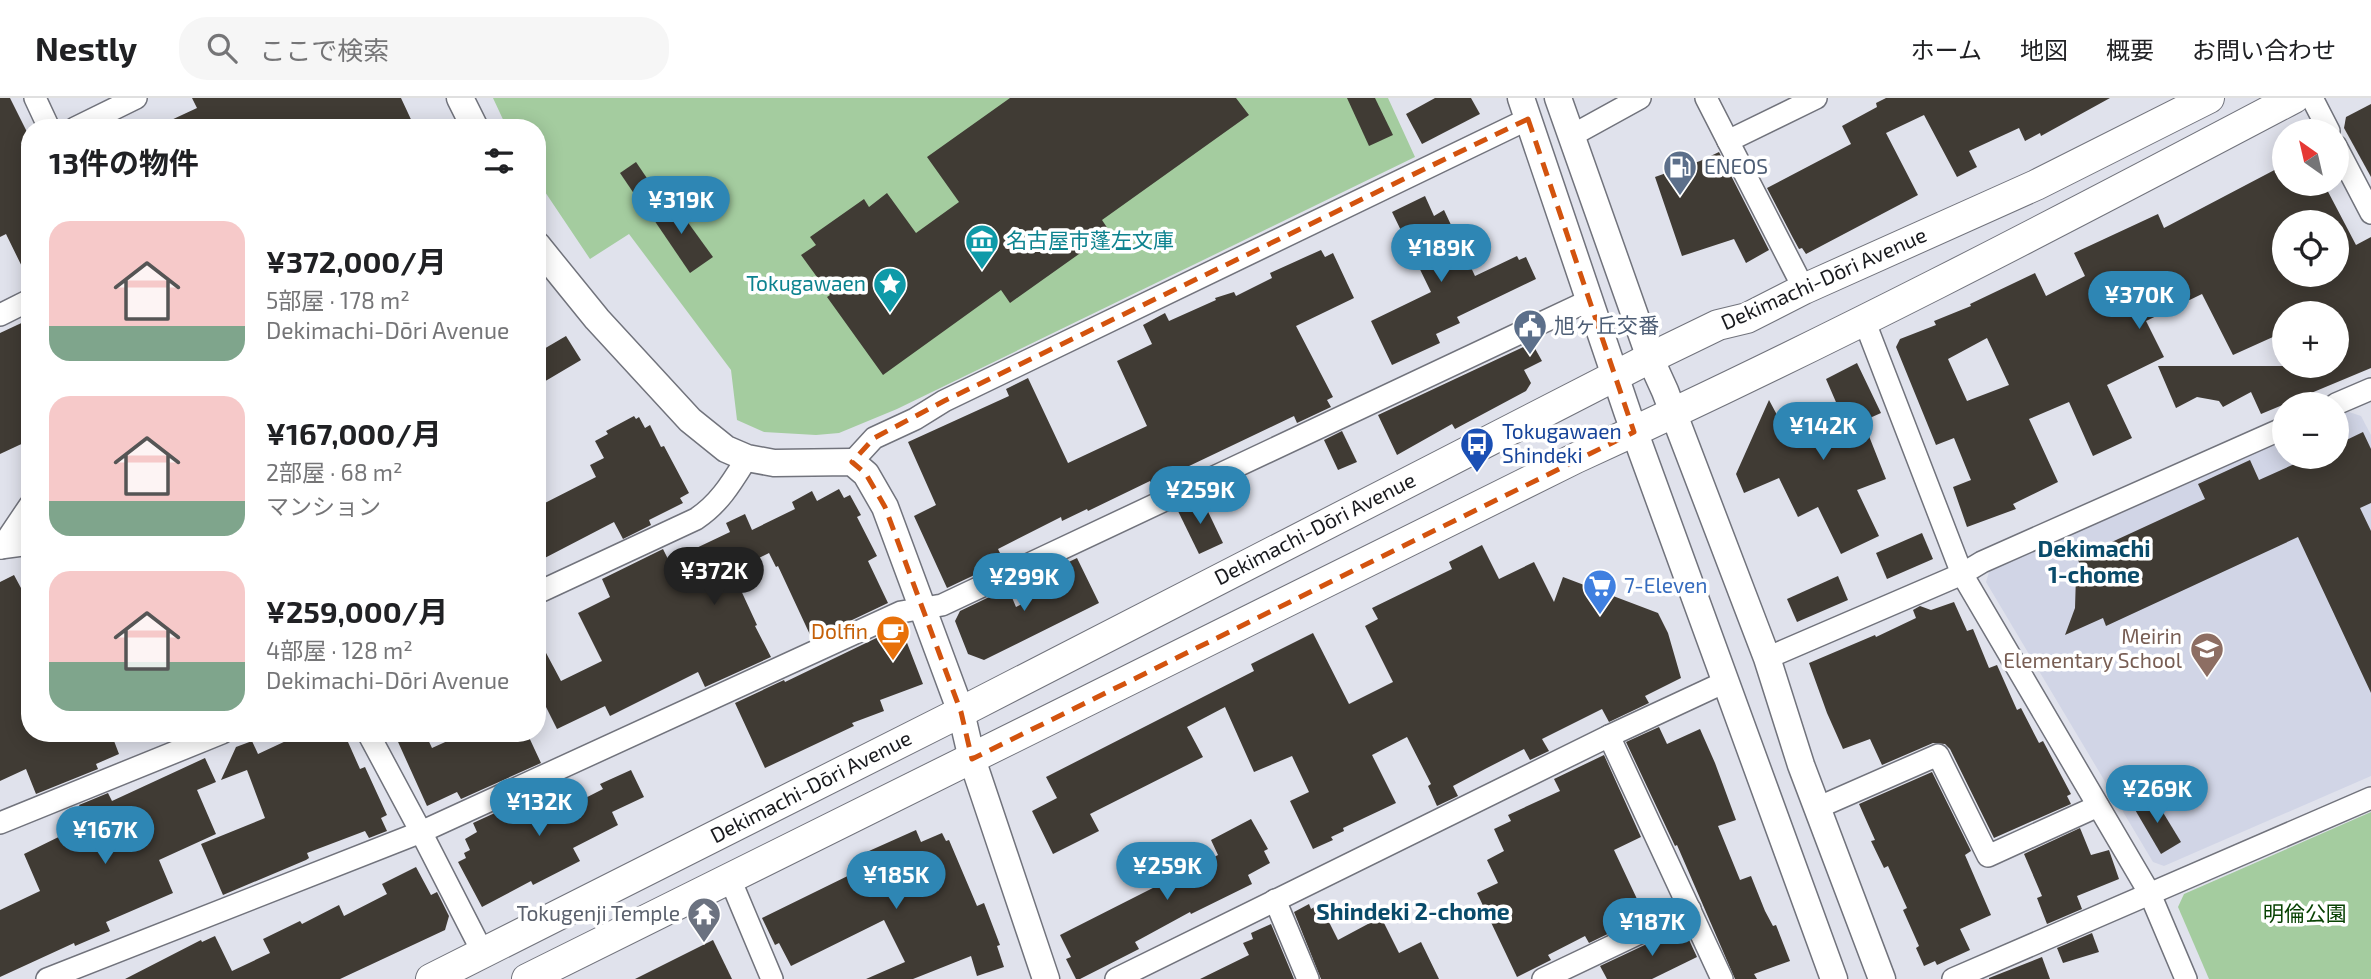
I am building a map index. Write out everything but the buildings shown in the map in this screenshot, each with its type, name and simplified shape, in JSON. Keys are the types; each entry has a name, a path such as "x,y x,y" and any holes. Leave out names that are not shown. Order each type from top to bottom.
{"main road":[{"name":"Dekimachi-Dōri Avenue","path":"430,979 961,712 1614,375 1718,326 1746,318 1804,289 2036,185 2209,98"},
{"path":"527,979 1576,458 1864,320 2067,218 2294,98"}],"street":[{"path":"35,98 45,119"},
{"path":"93,119 136,98"},
{"path":"460,98 470,119"},
{"path":"1558,98 1650,358 1768,658 1801,765 1882,979"},
{"path":"1571,136 1640,98"},
{"path":"1706,98 1804,289"},
{"path":"1728,141 1816,98"},
{"path":"2312,98 2323,119"},
{"path":"852,462 874,438 915,419 944,401 1524,109 1634,432 1834,979"},
{"path":"2349,171 2371,213"},
{"path":"546,256 597,319 690,420 726,449 747,458 774,463 852,462 866,474 885,507 961,712 972,759 1046,979"},
{"path":"47,979 421,832 901,612 955,600 1590,300"},
{"path":"0,314 21,304"},
{"path":"1864,320 1962,574 2150,894 2186,979"},
{"path":"2349,401 2368,397"},
{"path":"1768,658 1962,574 1982,562 2272,433"},
{"path":"546,589 696,519 712,508 747,458"},
{"path":"0,548 21,518"},
{"path":"0,548 21,545"},
{"path":"1116,979 1609,736 1725,682"},
{"path":"1609,736 1722,979"},
{"path":"0,823 200,742"},
{"path":"373,742 483,953"},
{"path":"1817,808 1938,755 1988,856 2098,806"},
{"path":"1953,979 2371,798"},
{"path":"730,879 772,979"},
{"path":"1275,900 1308,979"},
{"path":"1543,979 1690,909"}],"highlighted area":[{"path":"1528,119 1634,432 972,759 961,712 885,507 866,474 852,462 874,438 944,401"}],"shaded area":[{"name":"Meirin Elementary School","path":"2349,412 2361,416 2371,435 2371,776 2164,866 2153,862 1986,582 1989,572 2272,441 2272,469 2349,469"}],"green space":[{"name":"Tokugawaen","path":"493,98 1388,98 1415,157 897,409 839,433 816,435 764,432 737,420 731,370 629,234 590,259 546,193 546,119 503,119"},
{"name":"明倫公園","path":"2371,812 2371,979 2209,979 2178,907 2184,894"}],"place":[{"name":"ENEOS","path":"1680,197"},
{"name":"名古屋市蓬左文庫","path":"982,271"},
{"name":"Tokugawaen","path":"890,314"},
{"name":"旭ヶ丘交番","path":"1530,356"},
{"name":"Tokugawaen Shindeki","path":"1477,474"},
{"name":"7-Eleven","path":"1600,616"},
{"name":"Dolfin","path":"893,662"},
{"name":"Meirin Elementary School","path":"2207,679"},
{"name":"Tokugenji Temple","path":"704,944"}],"district":[{"name":"Dekimachi 1-chome","path":"2094,562"},
{"name":"Shindeki 2-chome","path":"1413,912"}]}
